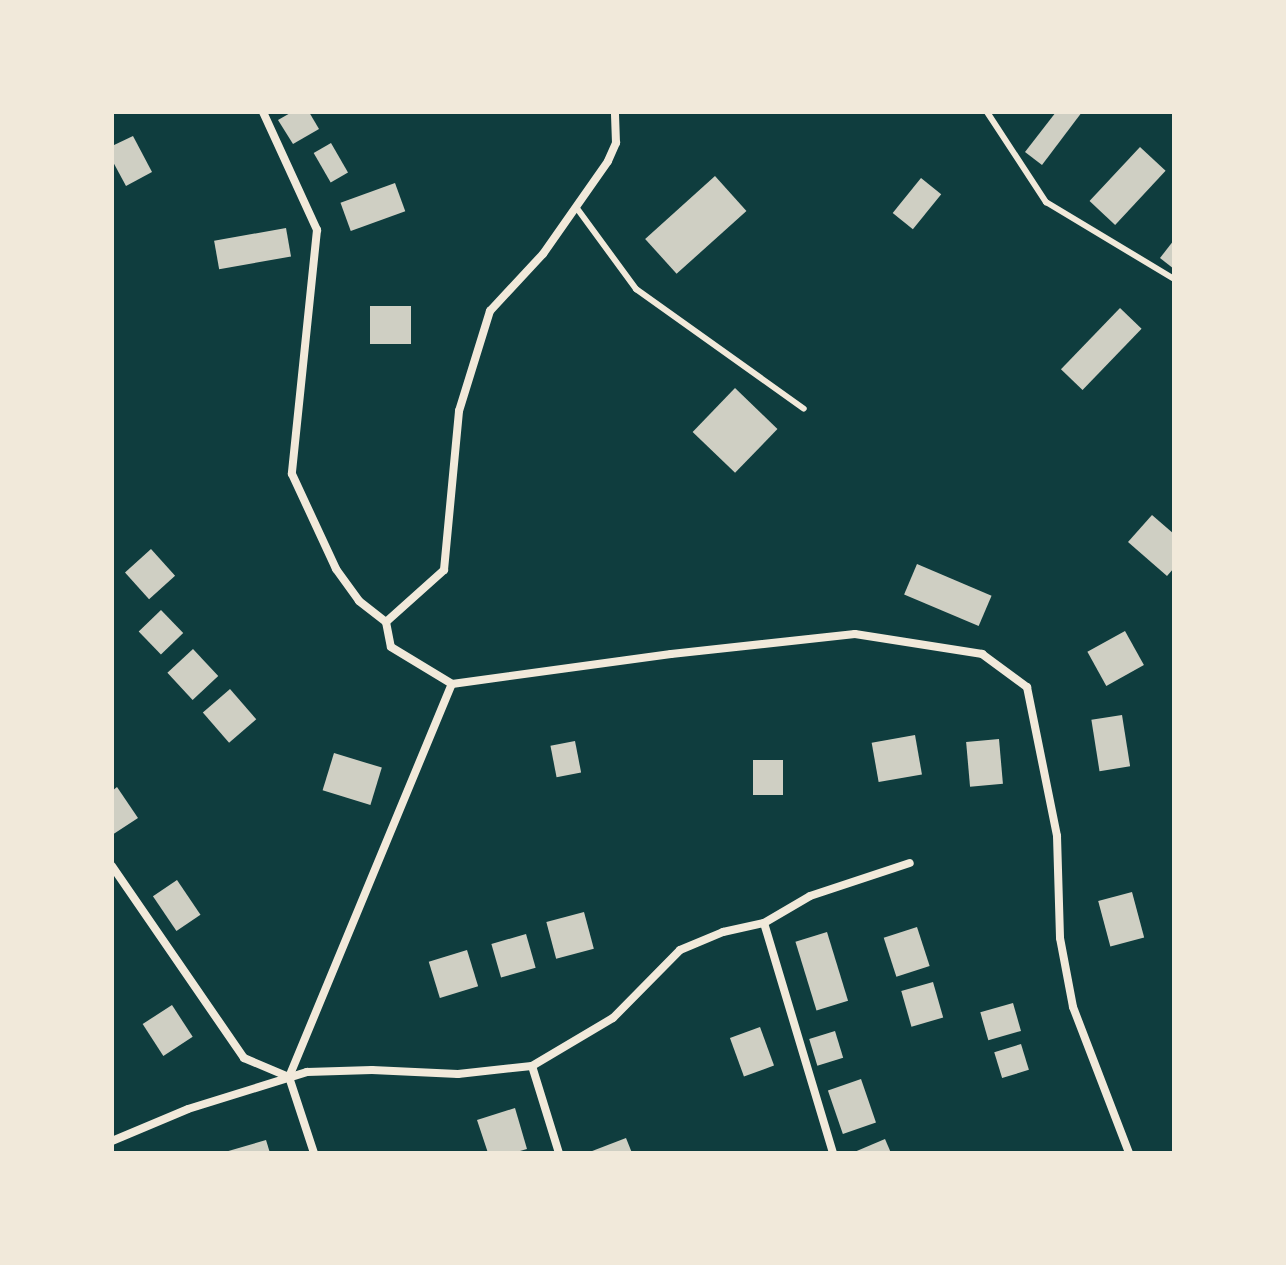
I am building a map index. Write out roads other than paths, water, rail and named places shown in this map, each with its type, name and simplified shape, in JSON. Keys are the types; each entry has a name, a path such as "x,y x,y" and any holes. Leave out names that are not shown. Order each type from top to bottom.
{"street":[{"path":"263,112 317,230 292,474 336,569 359,601 386,622 391,647 452,684 671,654 855,634 982,654 1027,687 1057,836 1060,938 1073,1007 1129,1153"},
{"path":"386,622 444,570 450,476 459,411 490,311 543,254 608,161 616,143 615,112"},
{"path":"314,1153 289,1077 452,684"},
{"path":"112,1141 188,1109 307,1072 372,1070 458,1074 532,1066 613,1018 680,950 723,932 764,923 810,896 910,863"},
{"path":"112,866 244,1058 289,1077"},
{"path":"764,923 833,1153"},
{"path":"532,1066 559,1153"}],"lane":[{"path":"987,112 1046,202 1174,279"},
{"path":"576,207 636,289 804,409"}]}
